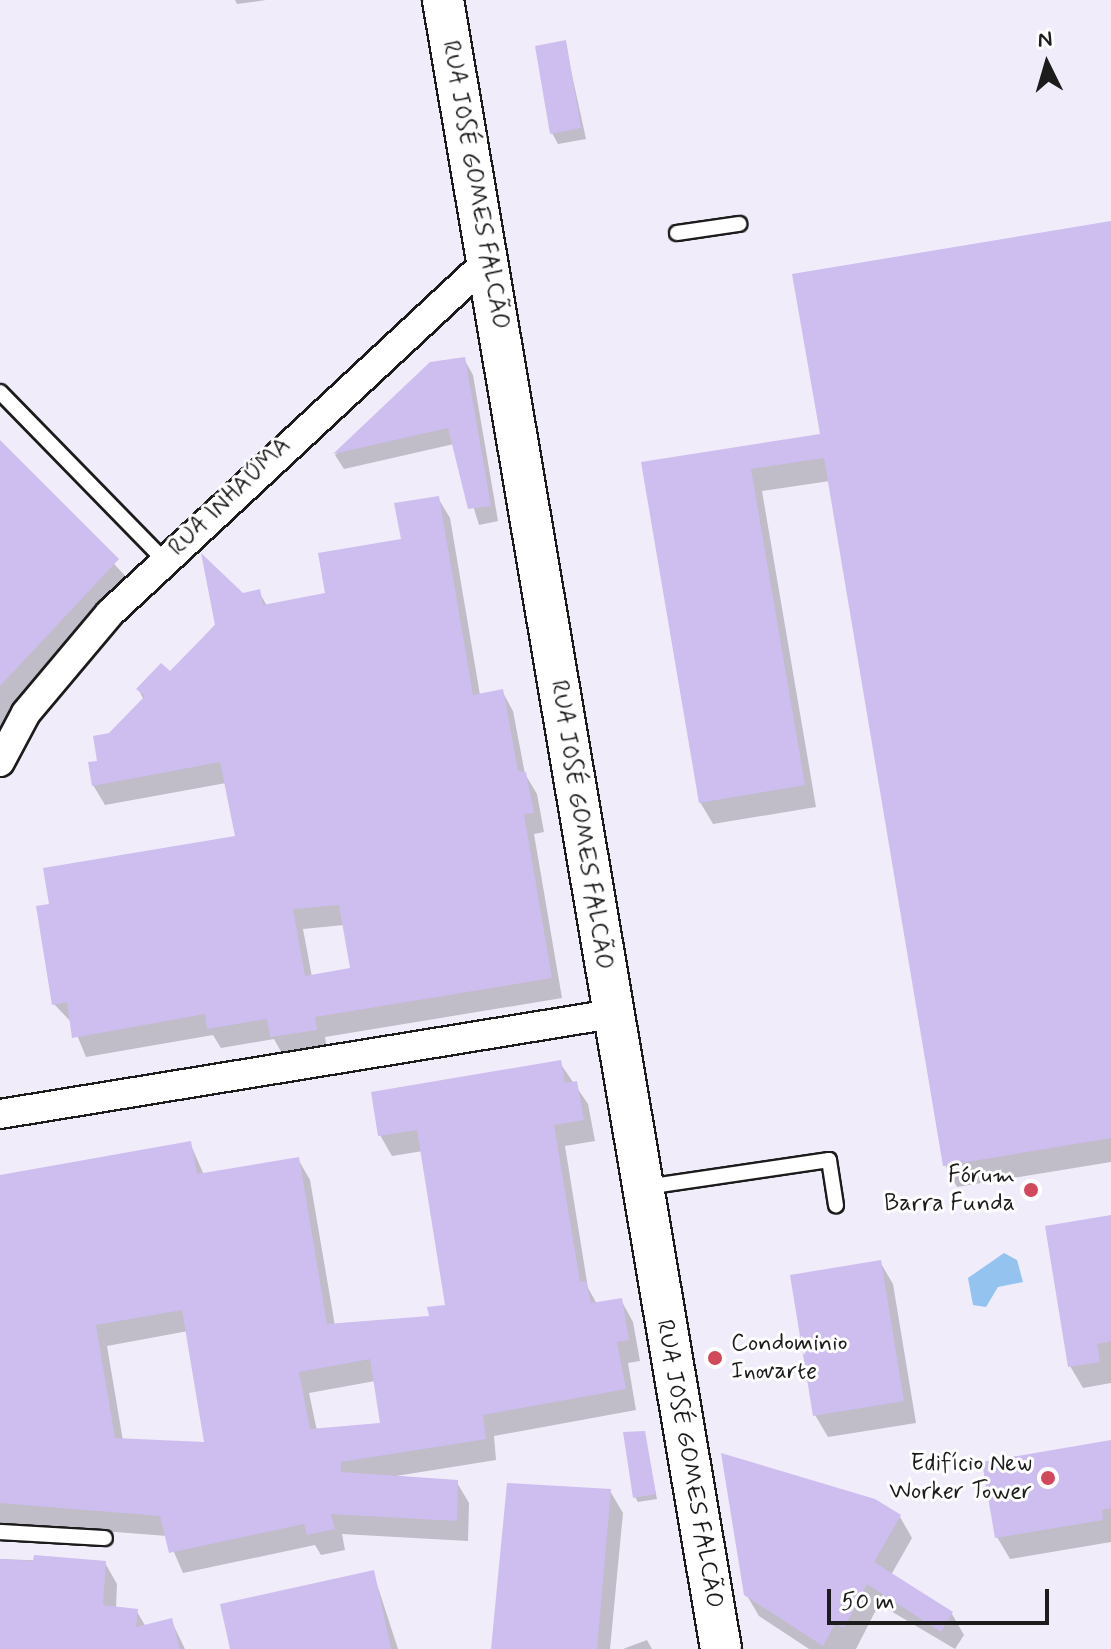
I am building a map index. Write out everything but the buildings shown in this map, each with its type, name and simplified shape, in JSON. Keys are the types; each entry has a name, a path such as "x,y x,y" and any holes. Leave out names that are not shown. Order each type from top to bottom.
{"street":[{"name":"RUA JOSÉ GOMES FALCÃO","path":"443,0 490,259 612,1014 721,1649"},
{"name":"RUA INHAÚMA","path":"0,762 64,663 164,560 490,259"},
{"path":"0,1114 612,1014"}],"lane":[{"path":"677,233 739,224"},
{"path":"0,392 164,560"},
{"path":"642,1187 829,1160 836,1205"},
{"path":"0,1532 105,1538"}],"water":[{"path":"1004,1253 1017,1260 1023,1282 998,1287 986,1307 973,1305 968,1278"}],"place":[{"name":"Fórum Barra Funda","path":"1031,1190"},
{"name":"Condominio Inovarte","path":"715,1358"},
{"name":"Edifício New Worker Tower","path":"1048,1478"}]}
